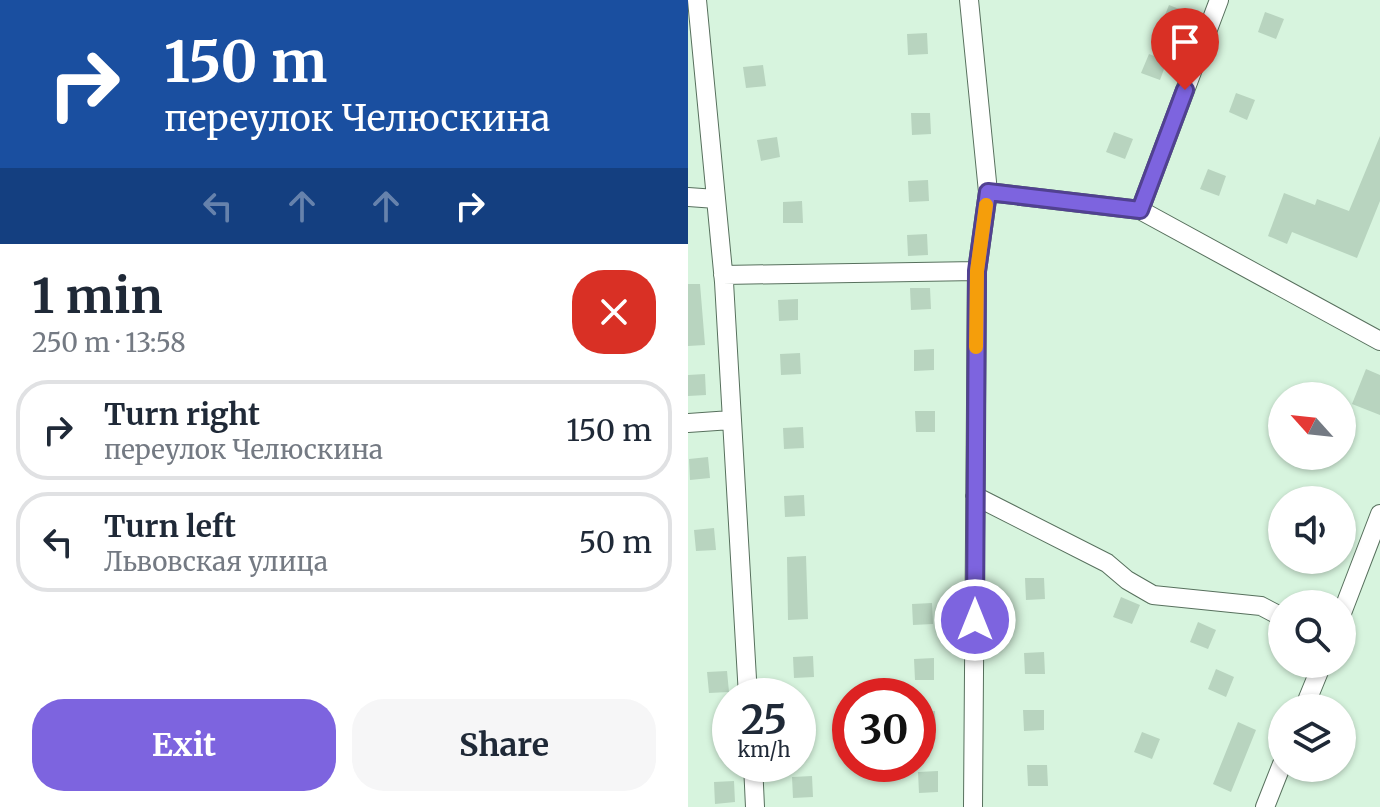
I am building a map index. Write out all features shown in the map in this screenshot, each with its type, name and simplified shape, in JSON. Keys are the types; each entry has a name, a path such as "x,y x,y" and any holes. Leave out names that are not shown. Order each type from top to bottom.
{"street":[{"path":"697,0 723,275 747,678"},
{"path":"969,0 988,192 977,271 973,807"},
{"path":"1140,210 1219,0"},
{"path":"988,192 1140,210 1380,341"},
{"path":"688,197 716,199"},
{"path":"723,275 977,271"},
{"path":"688,423 731,420"},
{"path":"975,496 1107,563 1127,580 1153,595 1261,606 1268,610"},
{"path":"1351,590 1380,514"},
{"path":"754,782 755,807"},
{"path":"1265,807 1275,782"}],"building":[{"path":"1169,5 1187,12 1180,32 1161,25"},
{"path":"1265,12 1284,19 1276,39 1258,32"},
{"path":"927,33 928,54 908,55 907,34"},
{"path":"1149,54 1167,61 1160,80 1141,73"},
{"path":"763,65 766,86 746,88 743,67"},
{"path":"1236,93 1255,100 1247,120 1229,112"},
{"path":"911,113 930,113 931,134 912,135"},
{"path":"1114,132 1133,139 1125,159 1106,152"},
{"path":"1380,136 1380,201 1357,258 1292,232 1287,244 1268,236 1284,193 1315,205 1317,199 1349,211"},
{"path":"777,137 780,157 761,161 757,140"},
{"path":"1208,169 1226,176 1219,196 1200,189"},
{"path":"928,180 929,201 909,202 908,181"},
{"path":"802,201 803,223 783,223 783,202"},
{"path":"927,234 928,255 908,256 907,235"},
{"path":"688,284 700,284 705,345 688,346"},
{"path":"910,288 930,288 931,309 911,310"},
{"path":"798,299 798,320 779,321 778,300"},
{"path":"934,349 934,370 914,371 914,350"},
{"path":"800,353 801,374 781,375 780,354"},
{"path":"1366,369 1380,375 1380,415 1356,406 1356,394"},
{"path":"705,374 706,395 688,396 688,375"},
{"path":"915,411 935,411 935,432 916,432"},
{"path":"803,427 804,448 784,449 783,428"},
{"path":"708,457 710,478 690,480 689,459"},
{"path":"804,495 805,516 785,517 784,496"},
{"path":"714,528 716,550 696,551 694,530"},
{"path":"806,556 808,619 788,620 787,557"},
{"path":"1025,578 1044,578 1045,599 1026,600"},
{"path":"1121,597 1140,605 1132,624 1113,617"},
{"path":"932,603 933,624 913,625 912,604"},
{"path":"1198,622 1216,630 1208,649 1190,642"},
{"path":"1044,652 1045,674 1025,674 1024,653"},
{"path":"813,656 814,677 794,678 793,657"},
{"path":"934,658 934,678 915,678 914,659"},
{"path":"1216,669 1234,677 1226,697 1208,689"},
{"path":"727,671 728,678 712,678 712,693 709,693 707,672"},
{"path":"1023,710 1044,710 1044,730 1024,731"},
{"path":"1238,722 1256,730 1231,792 1213,784"},
{"path":"1142,732 1160,739 1152,759 1134,752"},
{"path":"1027,765 1047,765 1048,786 1028,786"},
{"path":"936,771 938,792 919,793 918,782 936,782"},
{"path":"714,782 734,782 735,802 715,804"},
{"path":"792,782 812,782 813,797 793,798"}],"slow traffic":[{"path":"976,347 977,271 986,205"}],"route":[{"path":"975,620 977,271 988,192 1140,210 1185,90"}]}
